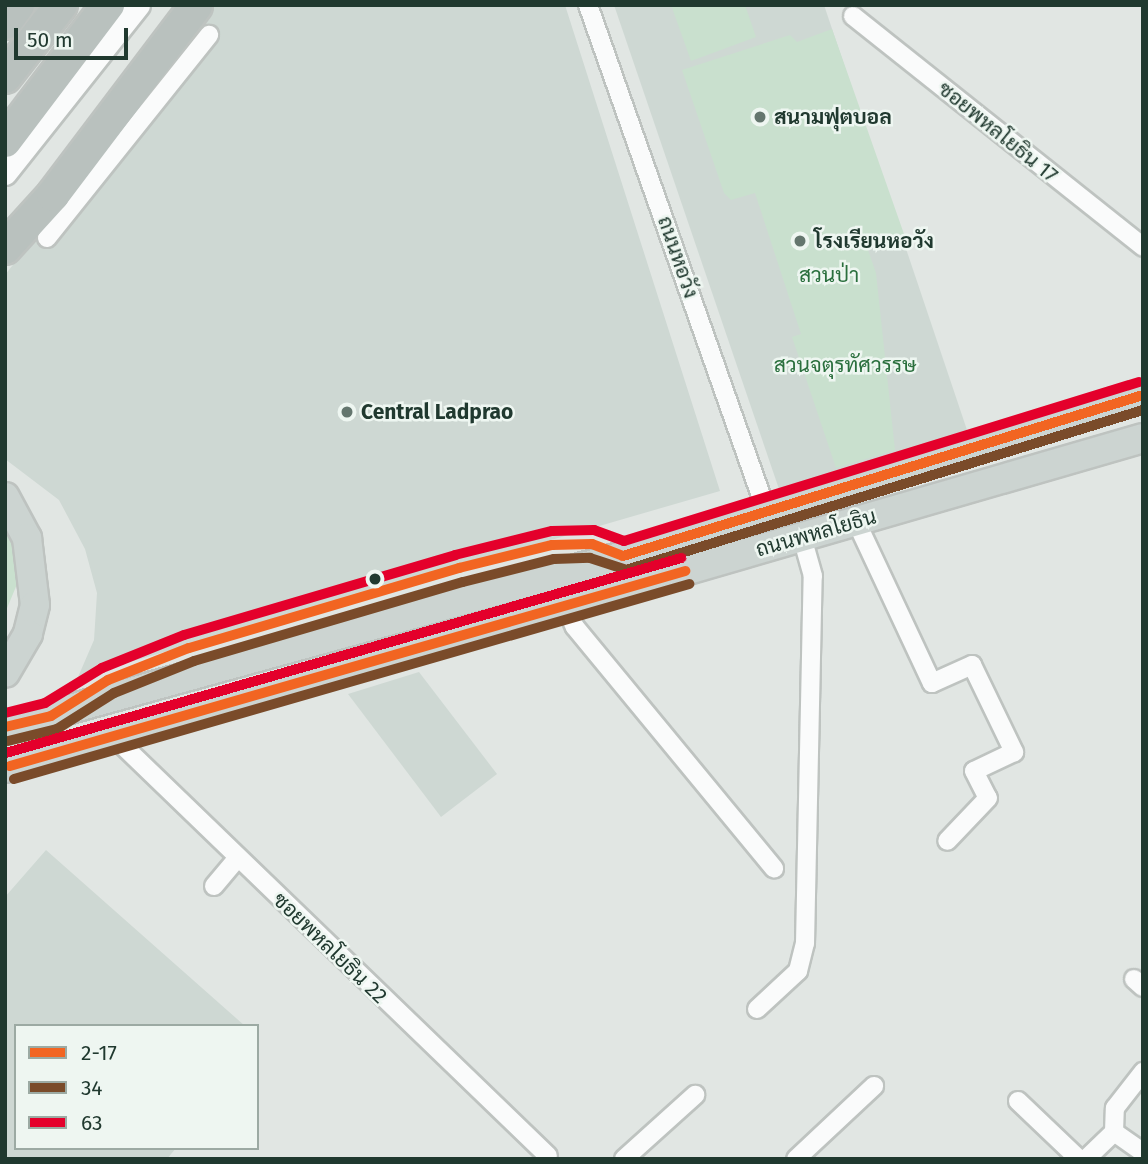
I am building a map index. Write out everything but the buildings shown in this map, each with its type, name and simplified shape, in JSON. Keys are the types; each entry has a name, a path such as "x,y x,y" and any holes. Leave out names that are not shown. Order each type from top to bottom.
{"highway":[{"path":"10,32 39,5"},
{"path":"5,76 61,5"},
{"path":"5,109 87,5"},
{"path":"5,141 108,5"},
{"path":"53,112 126,5"},
{"path":"5,248 53,195 196,6"}],"main road":[{"path":"5,173 138,5"},
{"name":"ถนนพหลโยธิน","path":"5,726 623,556 1143,396"},
{"name":"ถนนพหลโยธิน","path":"5,768 1143,439"},
{"path":"5,496 27,538 33,566 32,622 5,673"}],"street":[{"name":"ถนนหอวัง","path":"588,5 766,510"},
{"name":"ซอยพหลโยธิน 17","path":"853,16 1143,247"},
{"path":"47,238 209,35"},
{"path":"856,521 932,683 972,665 1014,752 974,771 988,798 947,841"},
{"path":"757,1009 798,971 805,943 813,576 802,537"},
{"path":"565,605 575,627 774,868"},
{"name":"ซอยพหลโยธิน 22","path":"114,737 237,859 548,1156"},
{"path":"214,886 237,859"},
{"path":"1086,1159 1114,1132 1115,1108 1143,1072"},
{"path":"796,1159 874,1086"},
{"path":"624,1159 695,1095"},
{"path":"1018,1101 1079,1159"},
{"path":"1114,1132 1143,1152"}],"shaded area":[{"path":"215,5 565,5 720,491 78,677 94,640 97,593 85,549 59,500 5,459 5,275"},
{"name":"โรงเรียนหอวัง","path":"614,5 824,5 967,430 780,492"},
{"path":"419,672 497,774 441,817 348,694"},
{"path":"46,850 243,1024 14,1024 14,1150 174,1150 167,1159 5,1159 5,897"}],"green space":[{"path":"671,5 745,5 756,37 691,61"},
{"path":"832,29 904,234 867,247 876,273 895,450 836,468 792,337 801,334 755,193 731,200 724,193 682,70 790,35 797,42"},
{"path":"5,510 11,517 20,577 5,613"}],"transit line":[{"name":"63","path":"5,713 45,703 102,668 184,635 455,555 552,531 594,530 624,541 1139,382"},
{"name":"2-17","path":"5,727 51,716 108,680 189,648 459,568 552,545 592,544 623,556 1143,395"},
{"name":"34","path":"8,741 57,729 114,693 194,661 463,582 554,559 590,558 626,570 1143,410"},
{"name":"63","path":"6,753 681,558"},
{"name":"2-17","path":"10,766 685,571"},
{"name":"34","path":"14,779 689,584"}],"place":[{"name":"สนามฟุตบอล","path":"760,117"},
{"name":"โรงเรียนหอวัง","path":"800,241"},
{"name":"Central Ladprao","path":"347,412"}],"park label":[{"name":"สวนป่า","path":"829,275"},
{"name":"สวนจตุรทัศวรรษ","path":"845,365"}]}
